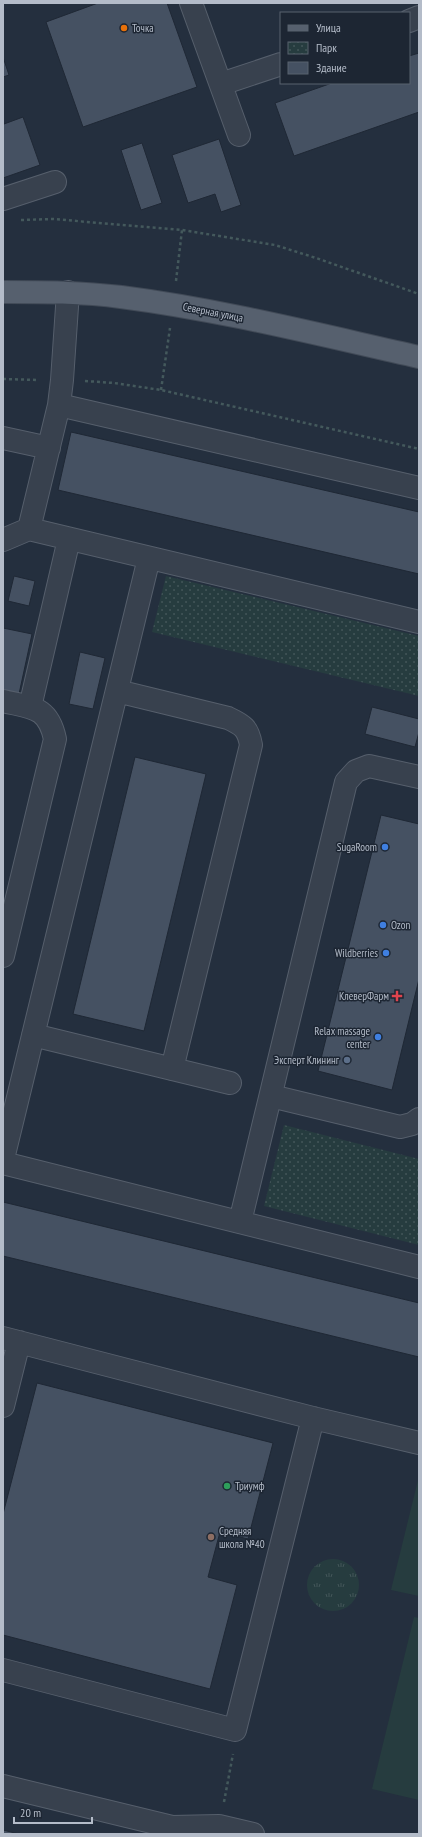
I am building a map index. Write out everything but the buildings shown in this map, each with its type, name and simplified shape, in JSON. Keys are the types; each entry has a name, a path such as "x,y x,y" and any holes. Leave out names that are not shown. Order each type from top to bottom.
{"main road":[{"name":"Северная улица","path":"3,292 68,292 121,297 218,312 419,357"}],"lane":[{"path":"191,3 239,135"},
{"path":"221,84 280,64"},
{"path":"3,199 55,182"},
{"path":"29,529 59,405 68,292"},
{"path":"59,405 419,488"},
{"path":"3,438 49,448"},
{"path":"3,540 29,529 419,622"},
{"path":"30,707 69,539"},
{"path":"3,1159 149,558"},
{"path":"117,691 228,718 241,724 249,734 251,745 172,1069"},
{"path":"3,701 30,707 43,713 52,724 55,739 3,956"},
{"path":"240,1222 346,782 356,771 369,766 419,777"},
{"path":"33,1035 230,1083"},
{"path":"271,1096 400,1127 412,1124 419,1119"},
{"path":"3,1163 419,1267"},
{"path":"3,1406 11,1340 314,1418 419,1443"},
{"path":"3,1670 235,1730 314,1418"},
{"path":"3,1786 172,1827 219,1826 253,1834"}],"path":[{"path":"18,221 52,219 182,230 275,245 419,294"},
{"path":"3,379 114,383 161,390 419,449"},
{"path":"219,1826 235,1743 235,1730"}],"green space":[{"path":"166,576 419,636 419,696 152,632"},
{"path":"284,1125 419,1159 419,1245 264,1206"},
{"path":"419,1476 419,1596 391,1590"},
{"path":"328,1559 338,1559 352,1566 359,1580 359,1590 352,1604 338,1611 328,1611 318,1607 311,1600 307,1590 307,1580 311,1570 318,1563"},
{"path":"414,1617 419,1618 419,1800 372,1789"}],"place":[{"name":"Точка","path":"124,28"},
{"name":"SugaRoom","path":"385,847"},
{"name":"Ozon","path":"383,925"},
{"name":"Wildberries","path":"386,953"},
{"name":"КлеверФарм","path":"397,996"},
{"name":"Relax massage center","path":"378,1037"},
{"name":"Эксперт Клининг","path":"347,1060"},
{"name":"Триумф","path":"227,1486"},
{"name":"Средняя школа №40","path":"211,1537"}]}
